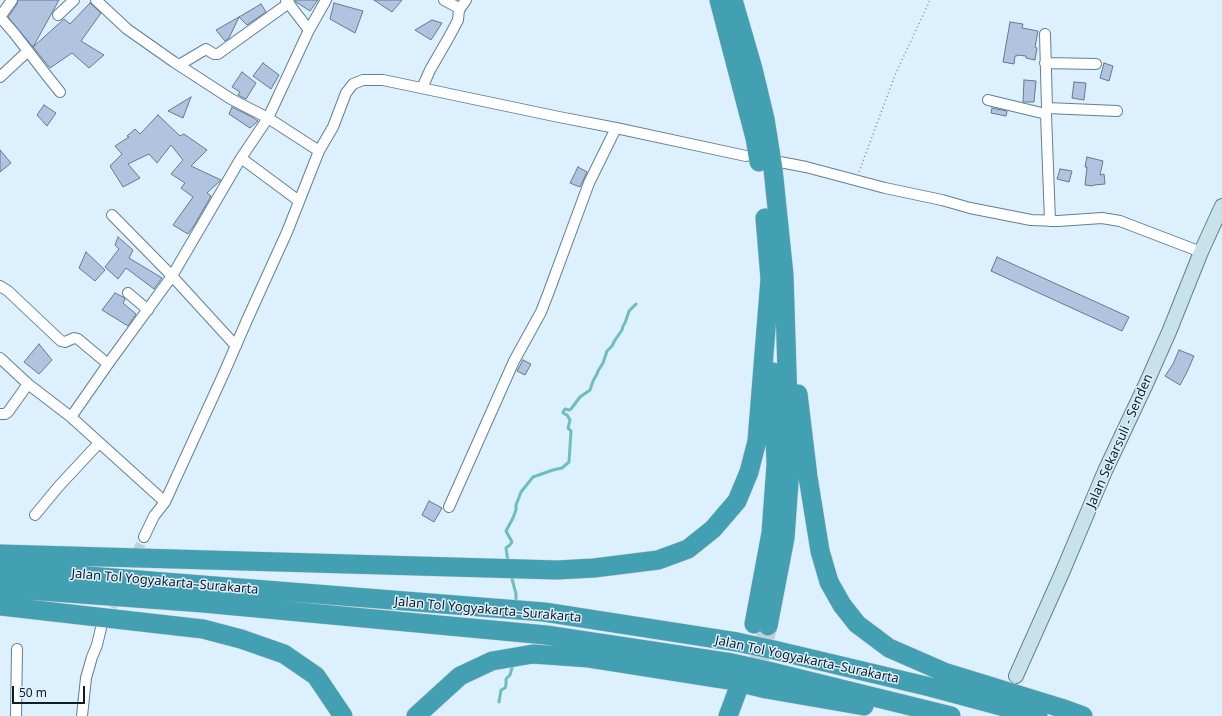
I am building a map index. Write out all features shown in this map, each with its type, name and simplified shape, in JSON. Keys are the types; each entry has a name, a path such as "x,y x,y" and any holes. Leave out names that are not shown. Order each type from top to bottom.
{"highway":[{"path":"719,0 755,138 820,551 830,582 842,605 857,624 889,648 944,672 1083,716"},
{"path":"733,0 753,69 765,119 773,169 777,277 776,465 772,534 761,625"},
{"path":"0,554 557,570 594,568 658,560 688,549 713,529 736,501 749,472 757,441 777,277"},
{"name":"Jalan Tol Yogyakarta–Surakarta","path":"0,569 544,612 737,642 930,687 1038,716"},
{"name":"Jalan Tol Yogyakarta–Surakarta","path":"0,588 203,603 546,634 732,663 951,716"},
{"path":"0,606 204,629 241,639 284,654 316,676 343,716"},
{"path":"416,716 460,676 492,661 533,654 589,658 721,679 766,689 916,716"},
{"path":"728,716 744,694 742,716"}],"street":[{"path":"12,0 1,11 14,33 60,92"},
{"path":"58,15 74,0"},
{"path":"96,0 127,29 139,38 231,99 268,118 319,151"},
{"path":"71,417 172,276 241,158 268,118 309,30 326,0"},
{"path":"444,0 457,7 459,10"},
{"path":"422,88 430,70 456,24 459,10 466,0"},
{"path":"179,65 206,49 214,54 218,54 288,2 309,30"},
{"path":"1045,34 1050,221"},
{"path":"0,77 28,51"},
{"path":"1045,63 1096,64"},
{"path":"144,537 154,516 165,502 287,232 319,151 333,127 346,93 353,84 363,80 383,80 746,156"},
{"path":"988,100 1046,111 1117,111"},
{"path":"449,507 511,368 541,312 589,183 616,128"},
{"path":"241,158 299,201"},
{"path":"780,162 806,167 856,181 1031,220 1050,221 1102,218 1120,221 1201,252"},
{"name":"Jalan Sekarsuli - Senden","path":"1016,676 1105,471 1169,332 1201,252 1222,206"},
{"path":"112,215 172,276 236,346"},
{"path":"0,286 8,291 61,341 65,342 74,338 78,339 108,364"},
{"path":"128,293 148,310"},
{"path":"0,358 28,384 71,417 165,502"},
{"path":"0,414 5,414 8,412 28,384"},
{"path":"35,514 99,443"},
{"path":"82,716 86,678 101,628"},
{"path":"16,716 17,649"}],"path":[{"path":"856,181 895,75 930,0"}],"building":[{"path":"18,0 59,0 33,47 8,17"},
{"path":"295,0 318,0 310,11"},
{"path":"374,0 402,0 392,12"},
{"path":"90,3 101,13 81,41 104,55 89,68 72,53 50,68 33,47 64,19 70,24"},
{"path":"334,3 363,11 355,33 330,19"},
{"path":"261,4 266,12 247,25 239,17"},
{"path":"239,17 229,38 225,41 216,30"},
{"path":"432,20 442,23 431,40 415,30"},
{"path":"1010,22 1023,24 1022,28 1038,31 1035,47 1037,48 1035,60 1026,58 1026,56 1017,55 1015,56 1014,64 1003,62"},
{"path":"263,63 279,75 271,89 253,76"},
{"path":"1104,63 1113,66 1109,81 1100,78"},
{"path":"242,72 256,83 246,99 238,95 240,92 232,87"},
{"path":"1024,80 1036,81 1034,102 1023,102"},
{"path":"1074,82 1086,83 1084,100 1072,98"},
{"path":"191,97 183,118 168,111"},
{"path":"44,105 56,113 47,126 37,115"},
{"path":"232,107 258,121 250,128 229,114"},
{"path":"992,108 1007,111 1006,116 991,113"},
{"path":"158,115 180,136 184,134 207,150 191,166 221,180 207,193 211,196 188,234 173,225 193,197 181,188 185,183 171,174 183,160 171,145 157,163 149,154 128,164 140,178 123,187 110,166 122,154 115,146 129,137 127,136 135,129 140,134"},
{"path":"0,150 11,163 0,172"},
{"path":"1087,157 1103,161 1100,175 1104,174 1105,184 1093,186 1085,185 1087,167 1085,167"},
{"path":"578,167 587,172 580,187 570,183"},
{"path":"1060,169 1072,171 1069,182 1057,179"},
{"path":"118,237 133,250 129,258 162,278 154,289 126,268 118,279 105,267 119,249 115,245"},
{"path":"86,252 105,270 95,281 79,268"},
{"path":"997,257 1129,317 1122,331 991,271"},
{"path":"115,293 125,299 123,303 136,314 128,326 102,310"},
{"path":"39,344 52,360 39,374 24,362"},
{"path":"1179,350 1194,356 1180,385 1165,376 1173,364"},
{"path":"523,360 531,364 525,375 517,371"},
{"path":"429,501 442,508 434,522 422,515"}],"waterway":[{"path":"508,562 506,548 512,542 506,531 513,518 521,492 533,477 562,468 569,462 571,431 568,428 570,420 563,412 565,409 571,409 580,397 590,390 607,351 622,330 629,311 636,304"},
{"path":"511,575 516,594 516,603"},
{"path":"499,702 501,690 505,688 506,679 510,675 513,664"}],"tunnel":[{"path":"105,621 144,537"},
{"path":"750,695 768,626"}]}
